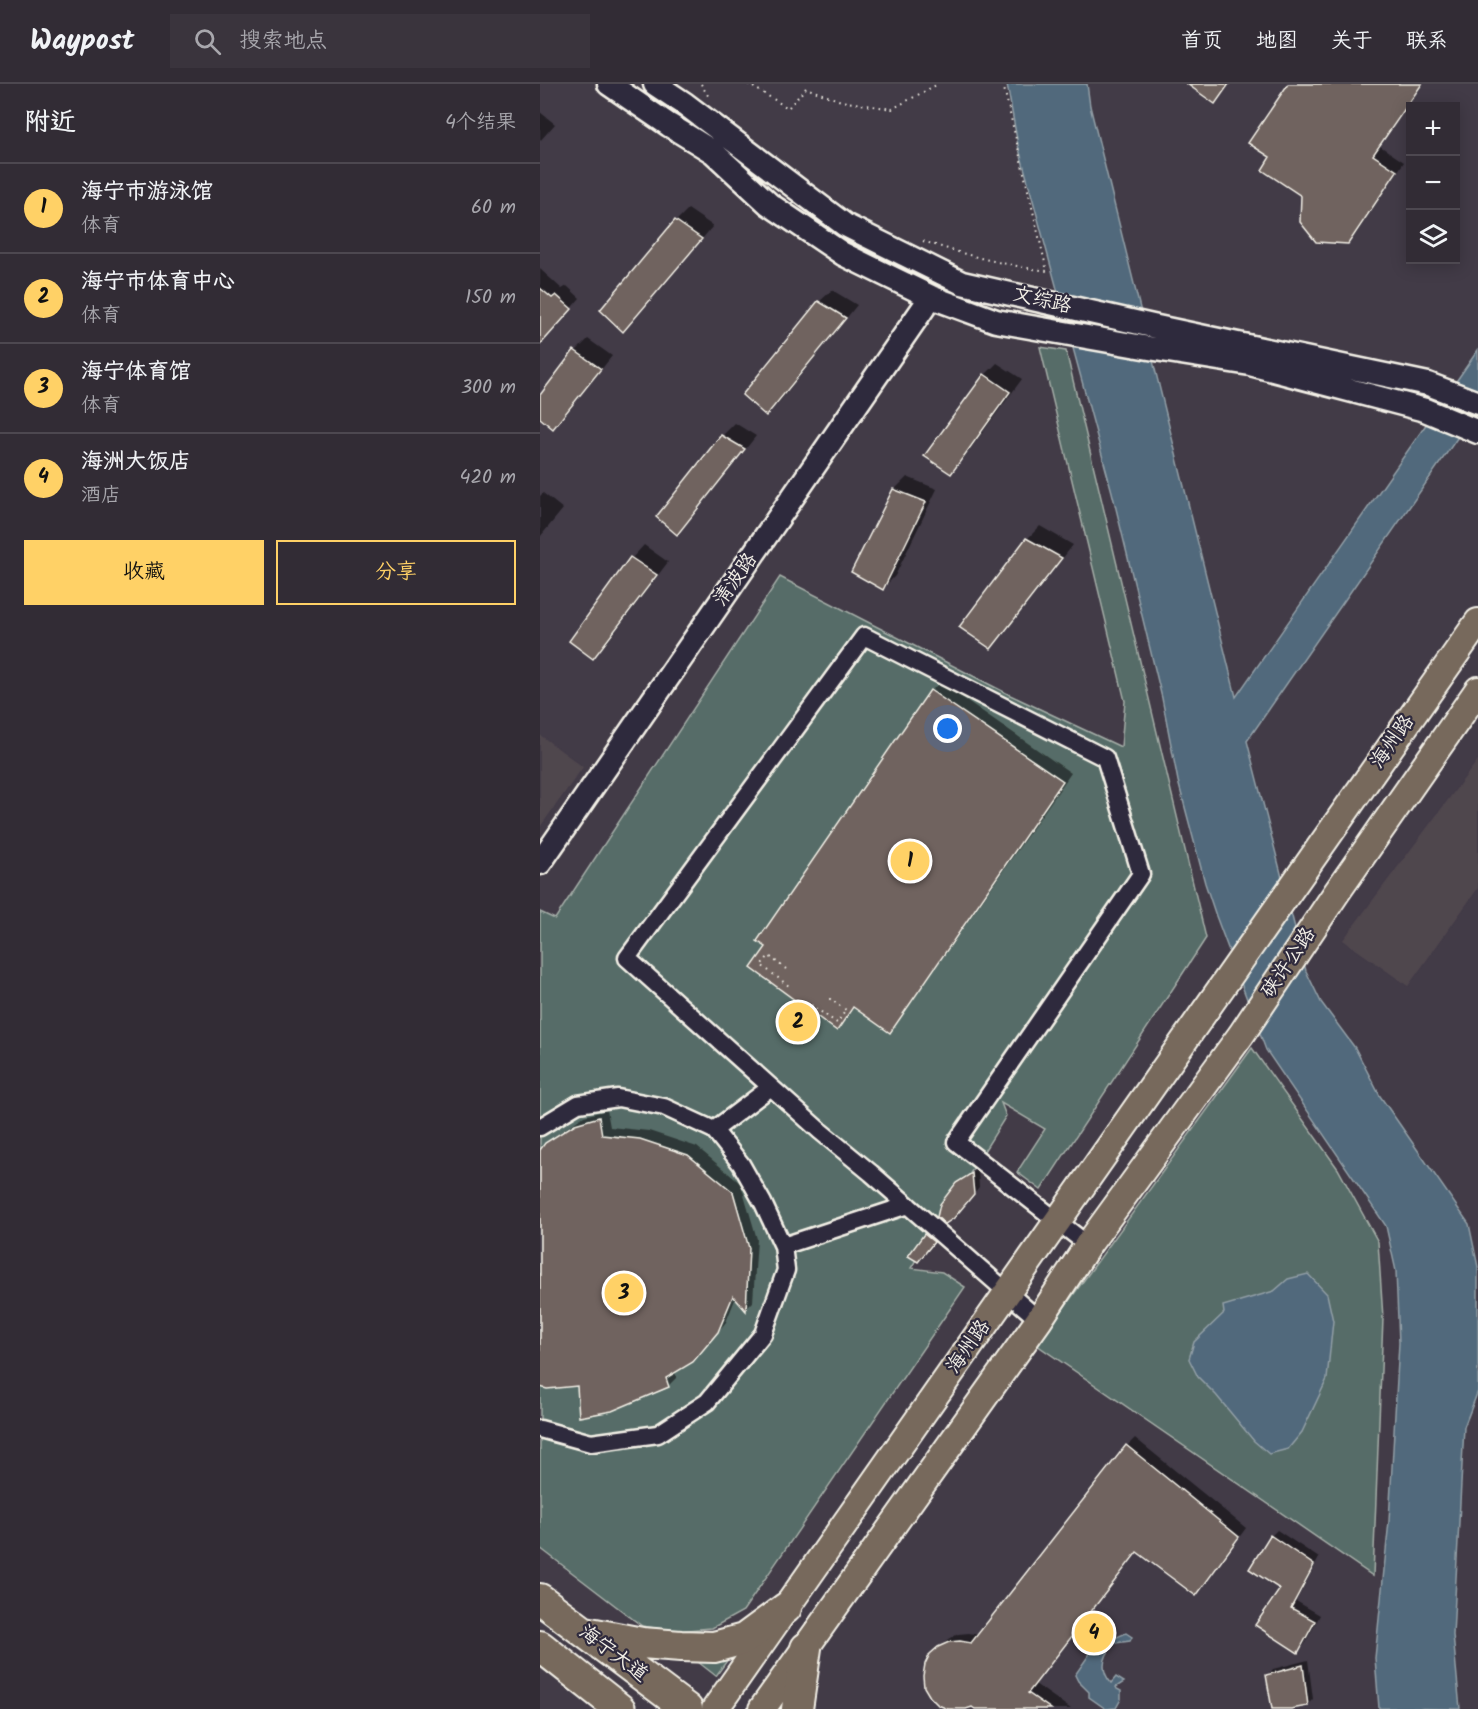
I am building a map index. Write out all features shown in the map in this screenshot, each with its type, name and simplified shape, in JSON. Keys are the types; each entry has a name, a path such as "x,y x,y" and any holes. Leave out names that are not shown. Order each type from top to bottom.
{"highway":[{"name":"海宁大道","path":"540,1599 687,1709"},
{"path":"585,1632 642,1643 714,1647 744,1639 786,1608"},
{"path":"797,1709 806,1648"},
{"path":"551,1654 588,1709"},
{"name":"海宁大道","path":"551,1654 620,1709"}],"main road":[{"path":"609,84 713,152 769,204 843,254 931,297 996,321 1250,364 1425,410 1473,430"},
{"name":"文综路","path":"655,84 685,104 845,225 962,283 1428,384 1478,403"},
{"name":"清波路","path":"540,863 931,297"},
{"name":"海州路","path":"1309,863 1478,622"},
{"name":"海州路","path":"1337,892 1478,690"},
{"name":"硖许公路","path":"1222,985 1309,863"},
{"name":"硖许公路","path":"1241,1035 1337,892"},
{"name":"海州路","path":"715,1709 1222,985"},
{"name":"海州路","path":"762,1709 1039,1320 1088,1245 1241,1035"}],"street":[{"path":"1039,1320 820,1131 627,958 864,636 1105,758 1141,874 956,1142 1088,1245"},
{"path":"714,1130 771,1087"},
{"path":"540,1127 578,1104 618,1098 664,1107 714,1130 741,1164 763,1203 783,1246 786,1270 763,1334 707,1402 658,1434 591,1443 540,1429"},
{"path":"783,1246 908,1205"}],"path":[{"path":"701,84 710,98"},
{"path":"748,84 788,108 806,88"},
{"path":"802,85 841,101 892,109 938,84"},
{"path":"918,240 1008,266 1047,271 1003,84"},
{"path":"786,969 769,956 761,965 789,986"},
{"path":"811,1005 837,1023 846,1010 827,997"}],"shaded area":[{"path":"540,735 583,767 540,827"},
{"path":"1478,760 1478,888 1408,986 1343,940"}],"green space":[{"path":"1040,347 1066,351 1206,938 1041,1190 1017,1172 1045,1129 1001,1103 1006,1116 911,1268 942,1272 965,1287 743,1611 712,1628 675,1631 642,1626 540,1548 540,912 555,919 780,577 1010,695 1121,747 1125,701"},
{"path":"1252,1048 1338,1169 1378,1242 1383,1318 1373,1576 1037,1345"},
{"path":"731,1655 716,1676 698,1662"}],"water":[{"path":"1007,84 1087,84 1090,106 1236,697 1478,350 1478,408 1247,741 1306,971 1321,1002 1355,1048 1380,1096 1469,1224 1478,1267 1478,1391 1464,1427 1453,1635 1460,1709 1379,1708 1375,1658 1389,1521 1399,1343 1396,1271 1386,1226 1266,1050 1205,883 1178,781 1162,698 1112,492 1018,145"},
{"path":"1308,1274 1327,1294 1333,1321 1327,1379 1302,1432 1288,1449 1269,1454 1254,1441 1198,1377 1189,1359 1194,1342 1224,1313 1223,1306 1274,1291 1288,1279"},
{"path":"1126,1633 1132,1637 1130,1641 1115,1643 1104,1662 1105,1673 1111,1683 1116,1677 1124,1682 1116,1687 1121,1691 1121,1699 1116,1708 1106,1709 1089,1697 1089,1692 1075,1675 1100,1639 1108,1635 1115,1638"}],"building":[{"path":"1187,84 1229,84 1215,104"},
{"path":"1288,84 1422,84 1410,102 1406,102 1406,107 1373,155 1397,171 1348,244 1316,242 1300,222 1301,196 1262,170 1270,157 1248,143"},
{"path":"675,220 702,239 623,332 600,310"},
{"path":"540,288 552,298 556,295 572,309 540,345"},
{"path":"818,301 846,318 766,416 742,395"},
{"path":"574,350 601,369 553,429 540,418 540,395"},
{"path":"984,374 1010,392 951,474 924,456"},
{"path":"721,435 745,449 677,535 656,517"},
{"path":"893,489 926,502 883,590 851,572"},
{"path":"1026,538 1062,558 991,649 959,627"},
{"path":"630,557 657,575 593,659 569,641"},
{"path":"930,690 1063,781 890,1033 853,1007 837,1031 751,968 766,947 757,941"},
{"path":"599,1117 602,1135 640,1139 688,1155 733,1192 749,1248 746,1311 733,1296 718,1332 693,1362 666,1378 669,1387 612,1411 579,1417 577,1386 547,1389 540,1387 540,1150 545,1143 575,1124"},
{"path":"972,1173 974,1194 954,1218 945,1224 937,1217 940,1204 956,1183"},
{"path":"924,1234 934,1242 918,1262 908,1256"},
{"path":"1126,1445 1239,1537 1196,1596 1137,1552 1028,1693 1051,1709 975,1709 972,1707 948,1709 938,1705 924,1687 925,1664 930,1654 949,1642 971,1643"},
{"path":"1270,1535 1314,1565 1291,1608 1315,1621 1298,1653 1255,1625 1280,1589 1249,1569"},
{"path":"1303,1665 1308,1706 1272,1709 1266,1675"}],"place":[{"name":"海宁市游泳馆","path":"910,861"},
{"name":"海宁市体育中心","path":"798,1022"},
{"name":"海宁体育馆","path":"624,1293"},
{"name":"海洲大饭店","path":"1094,1633"}]}
